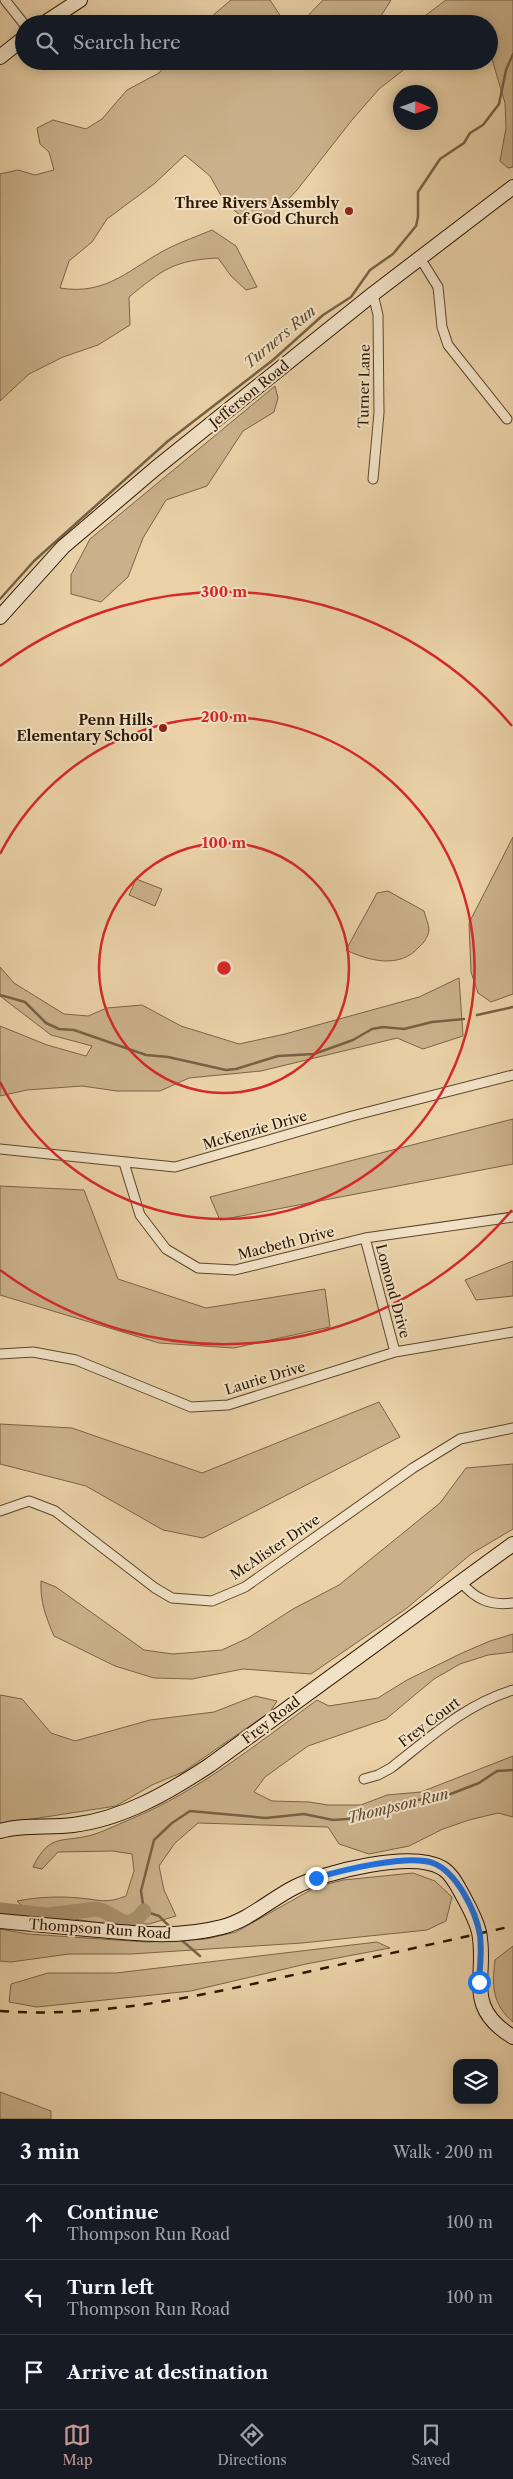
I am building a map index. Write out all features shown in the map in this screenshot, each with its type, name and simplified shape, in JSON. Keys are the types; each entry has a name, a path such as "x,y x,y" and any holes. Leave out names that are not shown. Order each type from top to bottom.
{"street":[{"path":"4,0 16,15"},
{"path":"57,15 80,0"},
{"path":"0,57 15,45"},
{"name":"Jefferson Road","path":"0,617 63,547 156,468 373,294 513,187"},
{"path":"420,258 438,287 442,327 448,345 507,419"},
{"name":"Turner Lane","path":"372,479 379,412 378,315 373,294"},
{"name":"McKenzie Drive","path":"0,1149 175,1167 352,1116 513,1075"},
{"name":"Macbeth Drive","path":"124,1163 140,1215 166,1249 198,1268 235,1270 365,1238 513,1217"},
{"name":"Lomond Drive","path":"365,1238 395,1352"},
{"name":"Laurie Drive","path":"0,1354 33,1352 76,1360 191,1408 228,1405 395,1352 513,1332"},
{"name":"McAlister Drive","path":"0,1511 29,1501 56,1511 155,1588 172,1598 212,1601 245,1587 413,1468 460,1439 513,1428"},
{"name":"Frey Road","path":"0,1832 17,1828 73,1825 100,1819 151,1800 175,1788 210,1765 513,1544"},
{"path":"461,1582 476,1598 485,1602 496,1604 513,1603"},
{"name":"Frey Court","path":"364,1779 378,1775 391,1768 461,1713 476,1704 513,1690"},
{"name":"Thompson Run Road","path":"0,1921 163,1935 183,1934 225,1926 316,1878 408,1861 433,1863 444,1869 452,1878 472,1912 481,1944 479,1982 482,2000 490,2018 513,2036"}],"shaded area":[{"path":"231,0 270,0 280,15 214,15"},
{"path":"323,0 391,0 382,15 309,15"},
{"path":"446,0 513,0 513,167 508,168 500,161 506,128 505,103 495,70 498,70 498,15 426,15"},
{"path":"162,70 403,70 379,89 297,190 266,223 243,218 224,201 210,176 185,155 154,184 107,219 92,242 69,261 60,288 92,288 106,284 169,248 212,230 236,246 257,287 246,290 231,276 218,258 190,261 169,268 129,297 130,325 98,345 63,357 29,374 0,401 0,174 18,170 35,175 54,170 49,152 40,144 37,128 53,120 86,129 102,119 127,90"},
{"path":"275,386 278,398 274,412 243,431 207,486 166,500 143,538 128,577 101,602 71,594 71,575 90,539"},
{"path":"513,837 513,994 491,1002 478,993 471,972 469,923"},
{"path":"136,879 162,889 155,906 129,895"},
{"path":"388,891 424,911 429,930 424,942 411,954 394,961 374,960 346,950 377,893"},
{"path":"0,967 14,983 64,1014 88,1016 107,1008 142,1005 181,1026 239,1044 285,1034 419,997 459,978 463,1036 423,1049 397,1038 261,1071 189,1078 160,1091 117,1091 82,1086 27,1090 0,1096 0,1026 47,1045 86,1056 92,1046 51,1035 0,996"},
{"path":"513,1119 513,1164 220,1220 210,1197"},
{"path":"0,1186 84,1190 118,1279 206,1308 325,1289 330,1327 234,1348 159,1343 0,1295"},
{"path":"513,1261 513,1296 476,1300 465,1280"},
{"path":"379,1402 400,1437 203,1538 163,1530 86,1486 0,1464 0,1424 72,1428 202,1473"},
{"path":"513,1464 513,1529 471,1554 407,1608 311,1674 243,1669 192,1679 154,1678 115,1666 54,1636 46,1616 41,1596 41,1581 56,1587 144,1650 173,1654 222,1650 248,1638 293,1609 339,1585 440,1503 466,1468"},
{"path":"513,1634 513,1652 488,1655 460,1664 434,1679 386,1719 308,1746 265,1777 254,1792 272,1801 361,1805 387,1795 421,1792 513,1756 513,1817 498,1813 469,1820 443,1829 409,1846 369,1854 339,1844 328,1827 198,1823 175,1843 159,1866 164,1890 176,1916 149,1924 100,1923 74,1919 22,1906 17,1901 72,1897 108,1901 126,1896 134,1871 132,1854 113,1851 58,1852 42,1869 33,1867 39,1856 52,1843 100,1832 156,1808 180,1795 227,1765 317,1700 329,1706 378,1698 407,1680 462,1653"},
{"path":"0,1695 22,1699 51,1733 75,1741 150,1720 214,1712 255,1696 277,1701 270,1712 183,1772 152,1785 116,1806 0,1824"},
{"path":"413,1873 435,1881 452,1897 446,1921 427,1930 302,1943 131,1954 69,1954 11,1962 0,1961 0,1929 27,1934 146,1942 206,1939 236,1932 316,1887 343,1880"},
{"path":"377,1942 390,1948 306,1964 191,1991 37,2007 9,2002 11,1984 48,1973 116,1973"},
{"path":"513,1946 513,2022 497,2001 494,1978 495,1960"},
{"path":"0,2092 51,2111 51,2119 0,2119"}],"waterway":[{"name":"Turners Run","path":"0,599 34,561 168,441 273,360 323,315 351,297 370,270 393,254 416,226 418,192 440,159 464,143 470,133 483,125 499,104 506,70 513,54"},
{"path":"0,995 25,1002 46,1023 59,1029 74,1030 146,1055 168,1057 226,1070 236,1069 278,1056 314,1054 353,1040 372,1029 383,1027 404,1029 432,1022 464,1019"},
{"path":"477,1015 513,1007"},
{"name":"Thompson Run","path":"171,1928 159,1916 144,1911 141,1891 154,1840 172,1823 190,1811 266,1818 304,1814 333,1820 347,1819 372,1814 406,1802 448,1795 479,1783 497,1771 513,1770"},
{"name":"Thompson Run","path":"0,1910 47,1915 97,1909 126,1922 131,1922 144,1911"},
{"path":"179,1938 200,1956"}],"railway":[{"path":"0,2011 72,2012 143,2005 249,1985 513,1926"}],"place":[{"name":"Three Rivers Assembly of God Church","path":"349,211"},
{"name":"Penn Hills Elementary School","path":"163,728"}],"route":[{"path":"316,1878 336,1872 408,1861 433,1863 444,1869 461,1891 478,1927 481,1944 479,1982"}]}
